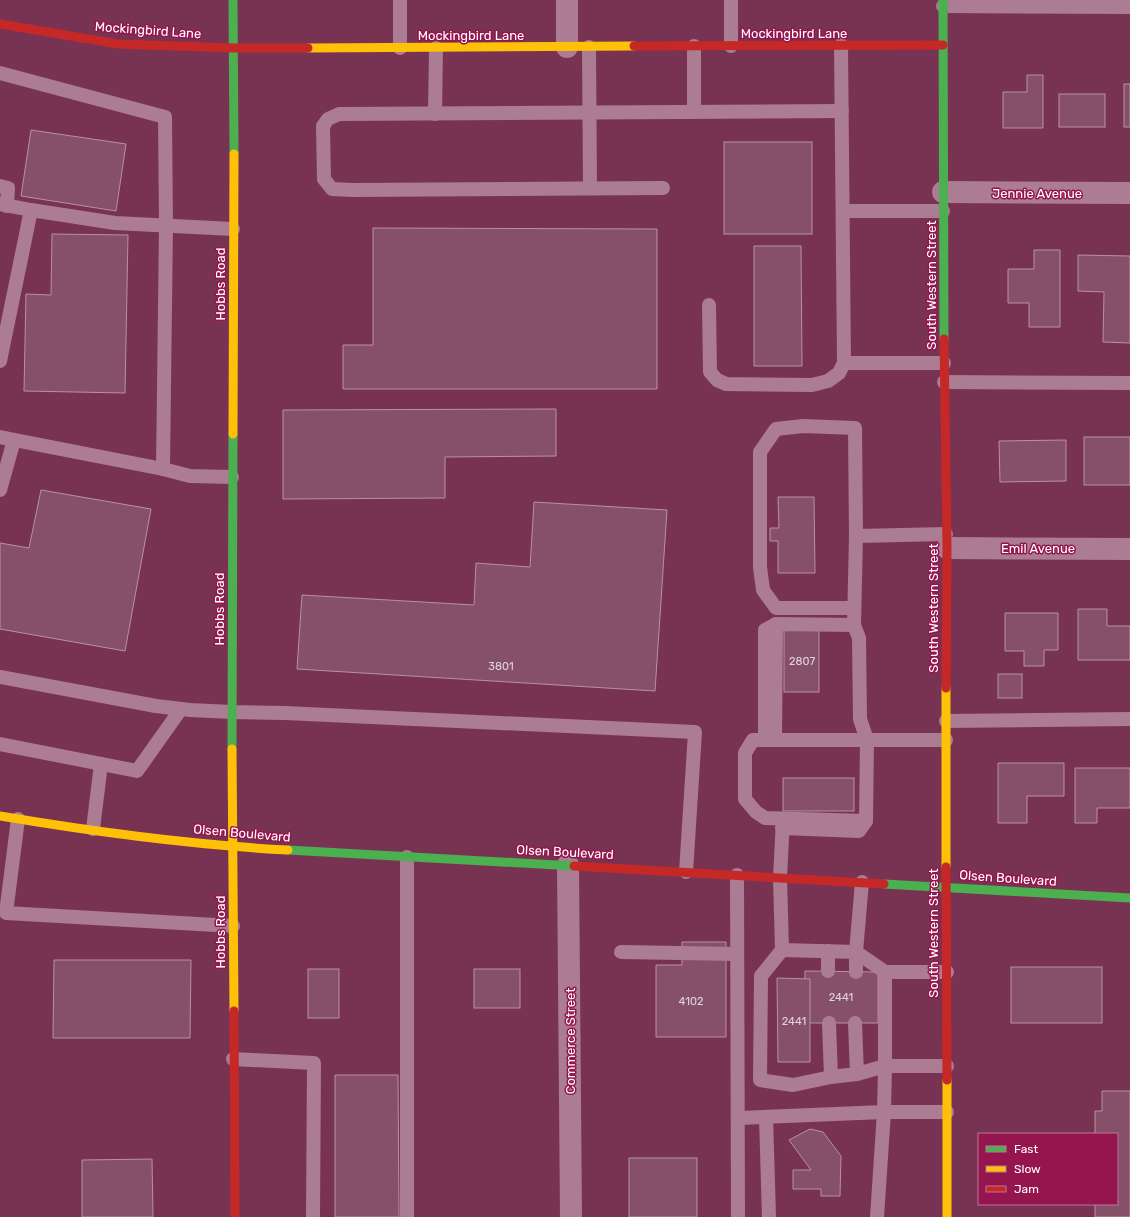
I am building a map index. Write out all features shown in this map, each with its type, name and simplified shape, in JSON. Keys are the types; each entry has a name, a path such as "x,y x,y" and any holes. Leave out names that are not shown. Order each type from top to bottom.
{"main road":[{"name":"Hobbs Road","path":"233,0 232,712 235,1217"},
{"name":"South Western Street","path":"943,3 946,541 947,1217"},
{"name":"Mockingbird Lane","path":"0,24 118,44 234,48 943,45"},
{"name":"Olsen Boulevard","path":"0,816 233,847 1130,898"}],"street":[{"path":"567,0 567,47"},
{"name":"Jennie Avenue","path":"943,202 1130,193"},
{"name":"Emil Avenue","path":"946,541 1130,549"},
{"name":"Commerce Street","path":"568,865 571,1217"}],"lane":[{"path":"400,0 400,48"},
{"path":"731,0 731,46"},
{"path":"943,3 1130,7"},
{"path":"709,304 710,372 717,380 726,384 812,385 828,381 839,373 844,363 841,45"},
{"path":"694,46 694,112"},
{"path":"588,47 590,188"},
{"path":"435,114 436,48"},
{"path":"0,73 165,117 166,225 163,469"},
{"path":"663,188 332,189 324,179 323,126 328,119 339,114 842,111"},
{"path":"0,186 8,188 3,205 115,223 233,229"},
{"path":"842,211 943,202"},
{"path":"0,361 31,210"},
{"path":"844,363 944,363"},
{"path":"944,382 1130,383"},
{"path":"854,608 776,608 763,590 760,567 760,452 776,429 803,426 855,428 856,536 854,625 859,638 860,719 867,740 866,821 783,824 765,818 756,812 745,799 745,753 764,740 867,740 946,740"},
{"path":"0,490 7,439 163,469 190,476 232,477"},
{"path":"856,536 946,541"},
{"path":"764,740 776,624 854,625"},
{"path":"0,677 156,706 181,709 232,712 285,712 695,732 686,872"},
{"path":"0,744 137,771 181,709"},
{"path":"946,721 1130,719"},
{"path":"93,829 101,764"},
{"path":"18,819 6,913 233,926"},
{"path":"783,824 780,878 782,950 761,976 760,1080 793,1085 831,1077 857,1074 885,1066 946,1066"},
{"path":"407,857 407,1217"},
{"path":"737,875 738,1217"},
{"path":"856,972 856,952 862,882"},
{"path":"782,950 856,952 885,972 946,972"},
{"path":"828,951 828,971"},
{"path":"620,952 737,954"},
{"path":"877,1217 884,1112 885,972"},
{"path":"829,1023 831,1077"},
{"path":"855,1023 857,1074"},
{"path":"233,1059 314,1063 313,1217"},
{"path":"738,1118 884,1112 947,1112"},
{"path":"766,1117 769,1217"}],"building":[{"path":"1027,75 1043,75 1043,128 1003,128 1003,92 1027,92"},
{"path":"1124,84 1130,84 1130,127 1124,127"},
{"path":"1059,94 1105,94 1105,127 1059,127"},
{"path":"31,130 126,144 116,211 21,196"},
{"path":"724,142 812,142 812,234 724,234"},
{"path":"373,228 657,229 657,389 343,389 343,345 373,345"},
{"path":"52,234 128,235 125,393 24,391 26,294 51,295"},
{"path":"754,246 801,246 802,366 754,366"},
{"path":"1034,250 1060,250 1060,327 1029,327 1029,303 1008,303 1008,269 1034,269"},
{"path":"1078,255 1130,256 1130,343 1103,342 1104,292 1078,291"},
{"path":"556,409 556,456 445,457 445,498 283,499 283,410"},
{"path":"1084,437 1130,437 1130,485 1084,485"},
{"path":"1066,440 1066,481 1000,482 999,441"},
{"path":"41,490 151,509 125,651 0,629 0,543 29,548"},
{"path":"778,497 814,497 815,573 778,573 778,541 770,541 770,528 779,528"},
{"path":"534,502 667,510 655,691 297,669 302,595 474,605 476,563 530,567"},
{"path":"1078,609 1107,609 1107,626 1130,626 1130,660 1078,660"},
{"path":"1005,613 1058,613 1058,650 1044,650 1044,666 1024,666 1024,651 1005,651"},
{"path":"784,630 819,630 819,692 784,692"},
{"path":"998,674 1022,674 1022,698 998,698"},
{"path":"998,763 1064,763 1064,796 1027,796 1027,823 998,823"},
{"path":"1075,768 1130,768 1130,808 1097,808 1097,823 1075,823"},
{"path":"783,778 854,778 854,811 783,811"},
{"path":"682,942 726,942 726,1037 656,1037 656,965 682,965"},
{"path":"54,960 191,960 190,1038 53,1038"},
{"path":"1011,967 1102,967 1102,1023 1011,1023"},
{"path":"308,969 339,969 339,1018 308,1018"},
{"path":"474,969 520,969 520,1008 474,1008"},
{"path":"805,971 878,972 878,1023 804,1023"},
{"path":"777,978 810,979 810,1062 778,1062"},
{"path":"335,1075 398,1075 399,1217 335,1217"},
{"path":"1102,1091 1130,1091 1130,1217 1095,1217 1095,1205 1118,1205 1118,1133 1095,1133 1095,1111 1102,1111"},
{"path":"810,1129 823,1132 841,1156 840,1196 821,1196 821,1189 793,1189 793,1170 811,1170 789,1140"},
{"path":"629,1158 697,1158 697,1217 629,1217"},
{"path":"152,1159 153,1217 82,1217 82,1160"}],"traffic: fast":[{"path":"233,0 234,154"},
{"path":"943,0 944,339"},
{"path":"232,749 233,434"},
{"path":"288,850 574,866"},
{"path":"884,884 1130,898"}],"traffic: slow":[{"path":"308,48 634,46"},
{"path":"233,434 234,154"},
{"path":"946,688 946,867"},
{"path":"232,749 234,1011"},
{"path":"0,816 143,837 215,845 288,850"},
{"path":"947,1080 947,1217"}],"traffic: jam":[{"path":"0,24 118,44 234,48 308,48"},
{"path":"634,46 943,45"},
{"path":"944,339 947,548 946,688"},
{"path":"574,866 884,884"},
{"path":"946,867 947,1080"},
{"path":"234,1011 235,1217"}]}
